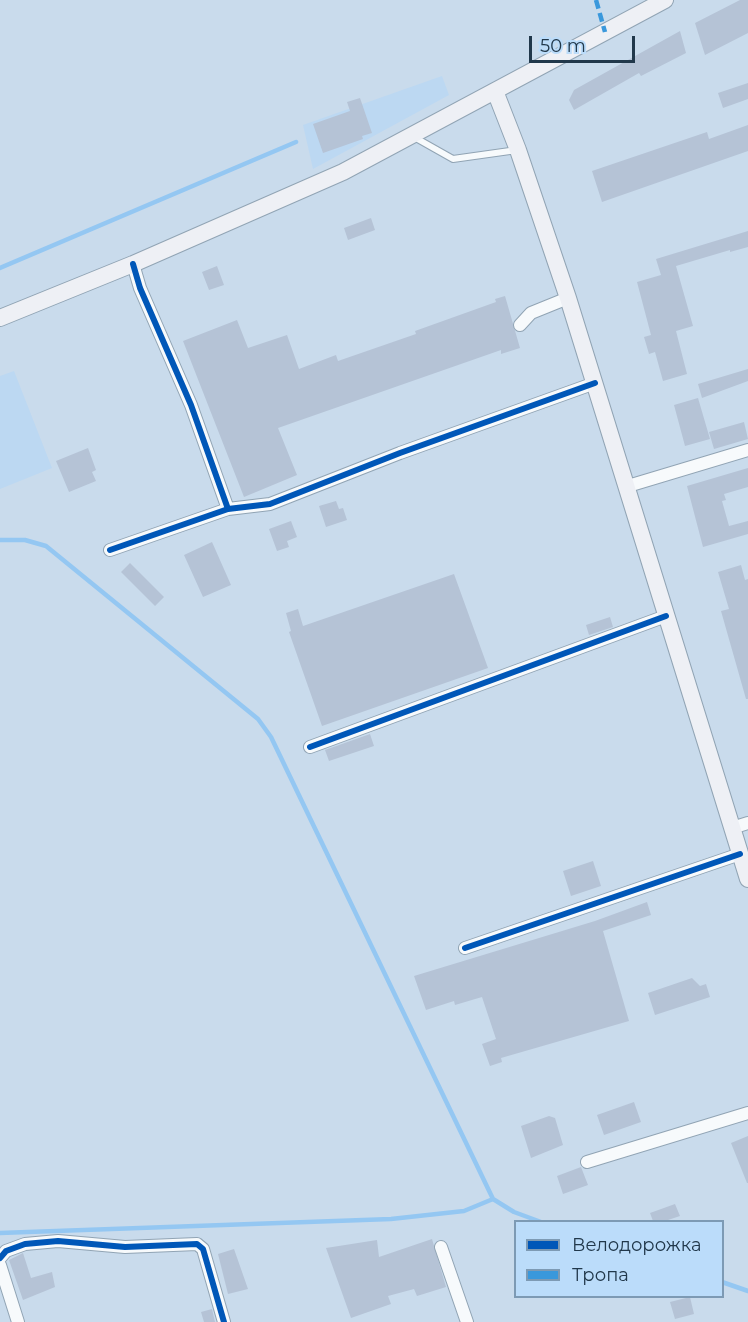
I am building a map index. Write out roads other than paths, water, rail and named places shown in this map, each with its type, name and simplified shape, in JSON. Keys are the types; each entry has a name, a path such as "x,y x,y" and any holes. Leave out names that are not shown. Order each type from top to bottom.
{"main road":[{"path":"0,318 133,264 343,172 664,0"},
{"path":"495,91 518,150 568,298 748,879"}],"street":[{"path":"133,264 191,405 228,509"},
{"path":"520,324 531,313 568,298"},
{"path":"110,550 228,509 270,504 400,453 595,383"},
{"path":"627,486 748,450"},
{"path":"310,747 666,616"},
{"path":"732,828 748,823"},
{"path":"465,948 740,854"},
{"path":"587,1162 748,1113"},
{"path":"0,1258 6,1251 25,1244 58,1241 125,1247 197,1244 203,1249 224,1322"},
{"path":"441,1247 467,1322"},
{"path":"0,1265 18,1322"}],"lane":[{"path":"411,135 453,159 518,150"}],"waterway":[{"path":"0,268 296,142"},
{"path":"0,540 25,540 46,546 258,719 271,737 493,1199 514,1212 536,1220"},
{"path":"0,1233 391,1219 464,1211 493,1199"},
{"path":"724,1283 748,1291"}]}
